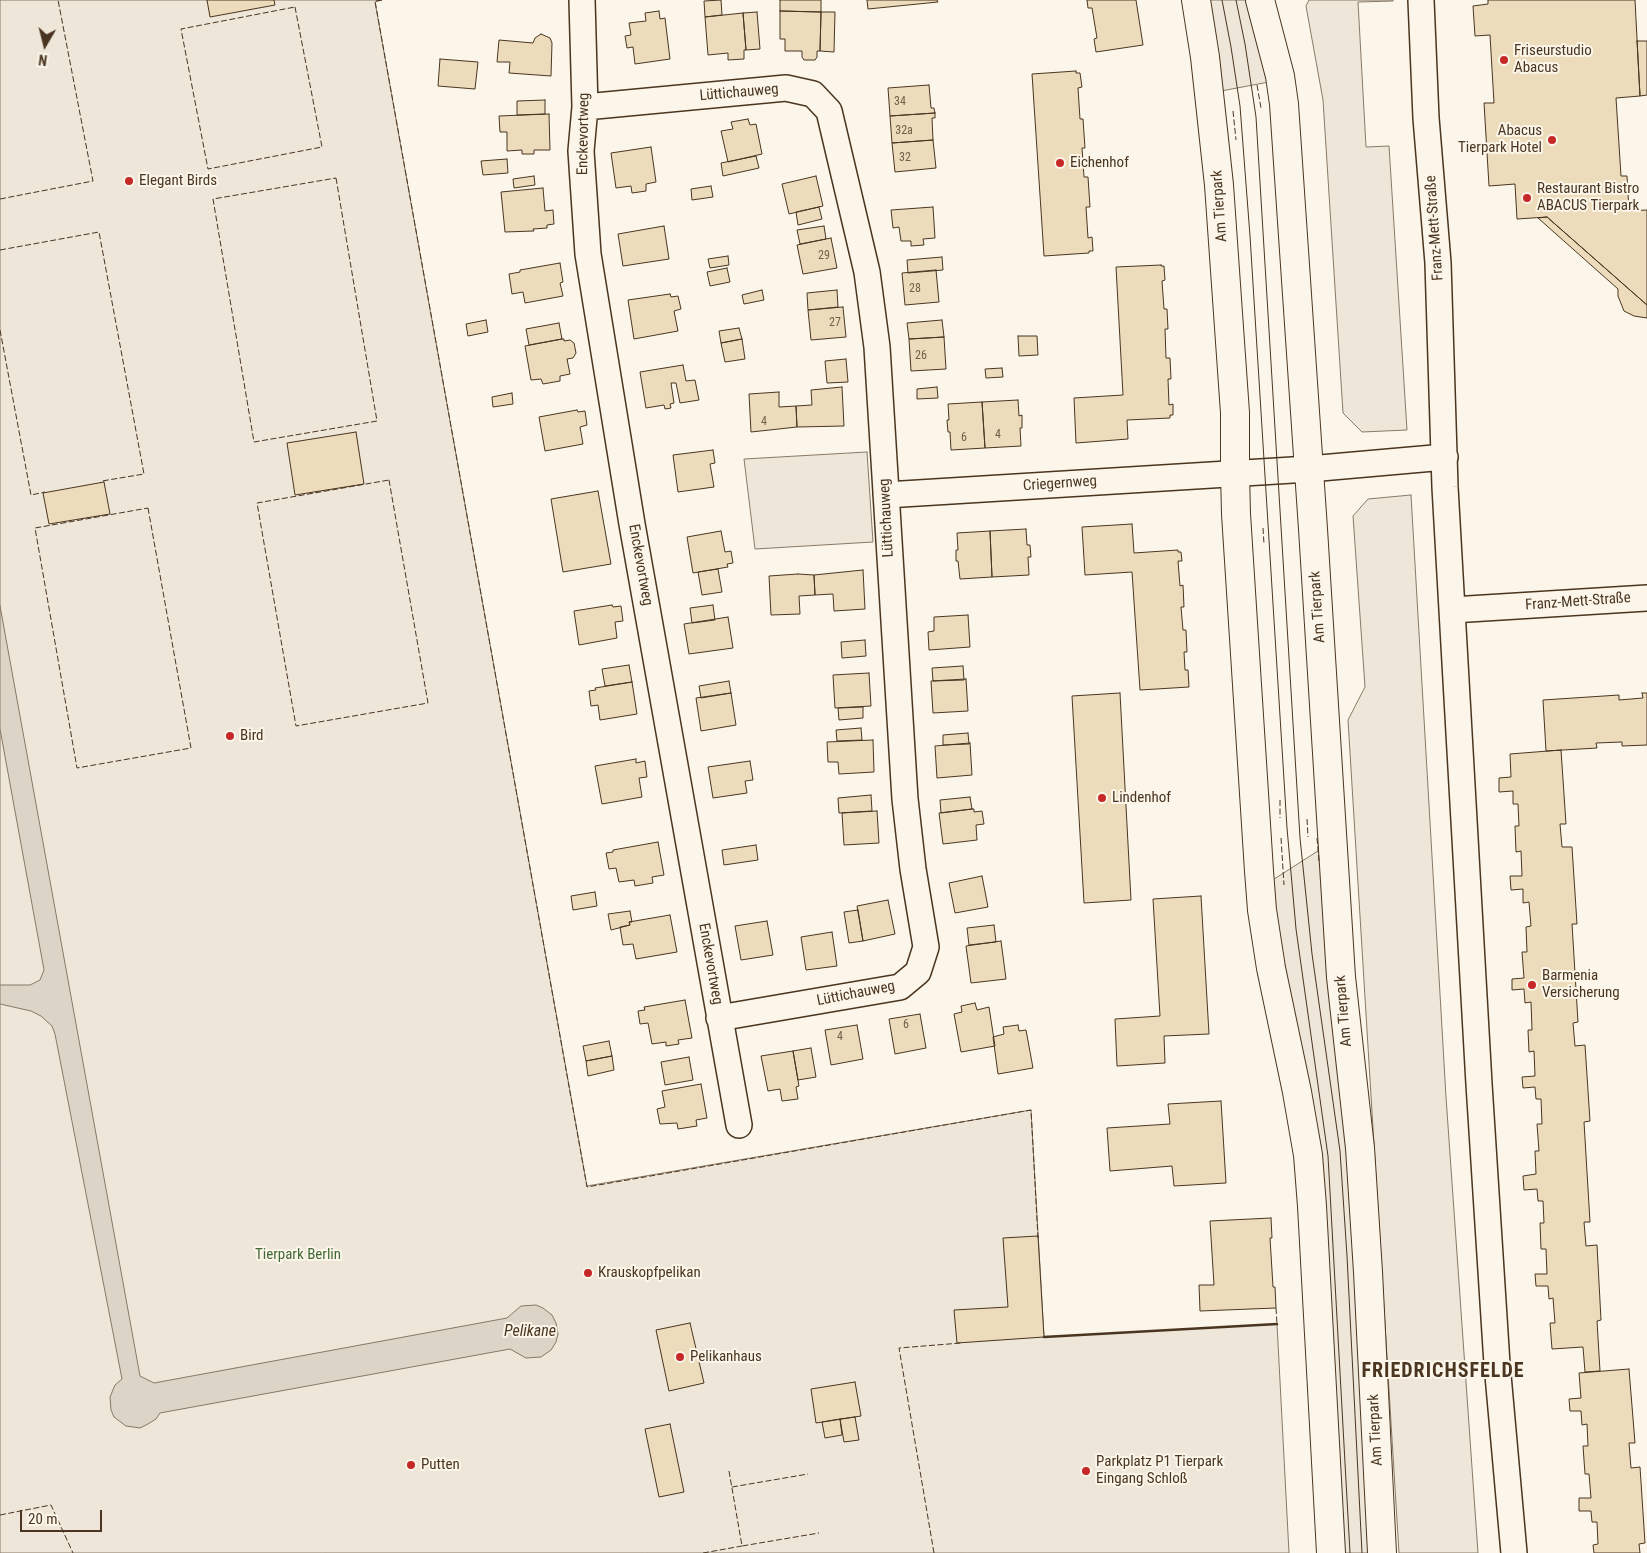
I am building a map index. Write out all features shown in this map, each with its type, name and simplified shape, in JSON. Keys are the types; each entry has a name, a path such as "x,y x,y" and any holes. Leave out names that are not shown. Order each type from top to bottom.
{"main road":[{"name":"Am Tierpark","path":"1196,0 1205,57 1219,185 1235,413 1234,473 1262,910 1271,968 1306,1146 1312,1206 1330,1553"},
{"name":"Am Tierpark","path":"1260,0 1280,76 1284,104 1341,977 1360,1148 1382,1553"}],"street":[{"name":"Enckevortweg","path":"582,0 585,107 582,151 588,254 632,524 739,1126"},
{"name":"Franz-Mett-Straße","path":"1421,0 1426,118 1438,263 1452,610 1647,598"},
{"name":"Lüttichauweg","path":"585,107 786,88 814,94 829,112 867,272 877,347 905,799 913,869 926,948 918,972 900,987 719,1018"},
{"path":"1234,473 1309,469 1445,457"},
{"name":"Criegernweg","path":"886,494 1234,473"},
{"path":"1452,610 1497,1364 1514,1553"}],"green space":[{"name":"Tierpark Berlin","path":"0,0 382,0 375,2 587,1186 1031,1110 1044,1337 1277,1324 1289,1553 0,1553"},
{"path":"1210,0 1249,0 1269,82 1221,91"},
{"path":"1309,0 1393,0 1358,2 1366,147 1389,146 1407,430 1362,432 1343,413 1323,100 1306,6"},
{"path":"867,452 873,542 755,549 744,459"},
{"path":"1411,495 1446,1097 1478,1553 1399,1553 1348,720 1365,687 1353,516 1368,499"},
{"path":"1321,849 1351,1145 1371,1553 1344,1553 1321,1146 1283,958 1271,881"}],"water":[{"name":"Pelikane","path":"0,606 140,1376 154,1383 507,1318 521,1306 536,1305 552,1315 556,1323 558,1334 551,1350 541,1357 526,1358 510,1349 160,1413 156,1419 140,1428 126,1426 114,1417 111,1410 110,1397 115,1385 122,1379 55,1034 52,1026 41,1016 31,1011 0,1004 0,985 30,985 40,980 44,970 0,729"}],"building":[{"path":"207,0 274,0 275,5 210,17"},
{"path":"721,0 722,15 705,17 704,1"},
{"path":"780,0 821,0 821,12 780,11"},
{"path":"867,0 937,0 938,2 868,9"},
{"path":"1087,0 1136,0 1143,45 1096,52 1094,39 1097,38 1092,8 1088,8"},
{"name":"Abacus Tierpark Hotel","path":"1488,0 1635,0 1640,96 1616,98 1621,176 1627,176 1629,211 1647,210 1647,305 1547,217 1517,219 1515,184 1489,186 1484,103 1494,103 1490,35 1475,36 1473,6 1488,4"},
{"path":"659,11 660,19 665,18 670,59 635,64 633,47 627,48 625,36 631,35 629,23 646,21 645,13"},
{"path":"780,11 821,12 820,51 817,51 815,60 804,60 802,51 785,51 785,39 780,39"},
{"path":"757,12 760,49 746,50 743,13"},
{"path":"821,12 835,12 834,52 820,51"},
{"path":"743,13 746,50 744,50 744,59 728,60 728,53 708,55 705,17"},
{"path":"541,34 550,38 552,43 551,76 509,73 510,62 497,62 499,40 533,43 535,38"},
{"path":"1637,41 1647,41 1647,95 1640,96"},
{"path":"440,59 478,62 475,89 438,86"},
{"name":"Eichenhof","path":"1076,71 1076,73 1080,73 1082,87 1078,88 1080,119 1083,119 1085,148 1082,148 1084,177 1088,177 1090,207 1086,207 1088,238 1092,237 1093,251 1089,251 1089,253 1044,256 1032,74"},
{"path":"929,85 931,108 934,108 935,113 890,116 888,88"},
{"path":"545,100 545,114 517,115 517,101"},
{"path":"935,113 935,118 932,118 933,140 892,143 890,116"},
{"path":"549,114 550,150 534,150 534,154 522,154 522,150 507,151 507,132 500,132 499,116"},
{"path":"748,119 750,125 756,124 762,154 728,162 721,131 733,129 731,122"},
{"path":"933,140 936,168 895,172 892,143"},
{"path":"651,147 656,182 646,184 646,191 632,193 631,186 616,188 611,153"},
{"path":"756,156 759,168 723,176 721,163"},
{"path":"507,159 508,173 483,175 481,161"},
{"path":"534,176 535,185 514,188 513,179"},
{"path":"816,176 823,206 789,214 782,184"},
{"path":"711,186 713,197 692,200 691,189"},
{"path":"543,188 545,211 553,210 554,224 547,225 547,228 533,229 534,231 505,232 501,192"},
{"path":"819,207 822,219 798,225 796,212"},
{"path":"933,207 935,238 923,239 924,245 911,246 911,241 901,241 899,227 893,228 891,210"},
{"path":"1547,217 1647,305 1647,318 1634,316 1624,311 1618,296 1618,289 1538,218"},
{"path":"664,226 669,259 623,266 618,234"},
{"path":"824,226 826,239 800,244 797,230"},
{"path":"831,238 837,268 803,274 797,245"},
{"path":"728,256 729,265 710,268 708,259"},
{"path":"942,257 943,270 908,273 907,260"},
{"path":"560,263 563,282 560,283 563,296 525,303 523,292 512,294 509,274 520,272 520,270"},
{"path":"1164,266 1165,280 1162,281 1164,309 1167,309 1168,329 1165,329 1166,358 1170,358 1171,379 1168,379 1169,405 1173,404 1173,415 1170,415 1170,418 1127,420 1128,439 1076,443 1074,398 1123,395 1116,267"},
{"path":"727,268 730,282 710,286 707,272"},
{"path":"936,270 939,302 905,305 902,273"},
{"path":"762,290 764,300 744,304 742,295"},
{"path":"837,290 838,307 808,310 807,293"},
{"path":"670,294 671,297 678,296 681,309 674,311 678,331 634,339 628,300"},
{"path":"843,307 846,337 811,340 808,310"},
{"path":"486,320 488,332 468,336 466,324"},
{"path":"942,320 944,337 909,339 907,323"},
{"path":"559,323 562,339 529,345 526,329"},
{"path":"739,328 742,339 721,343 719,331"},
{"path":"1018,336 1037,336 1038,355 1019,356"},
{"path":"944,337 946,369 911,371 909,339"},
{"path":"564,339 564,341 570,340 574,343 576,353 573,358 567,359 570,374 560,376 560,381 543,384 541,379 531,380 525,346"},
{"path":"742,339 745,359 725,362 721,343"},
{"path":"846,359 848,382 827,383 825,361"},
{"path":"683,365 686,381 695,380 699,400 680,403 676,383 671,383 674,403 670,404 671,408 665,409 664,405 646,408 640,372"},
{"path":"1002,368 1003,377 986,378 985,369"},
{"path":"842,387 844,426 797,427 796,406 812,405 811,390"},
{"path":"937,387 938,398 917,399 917,389"},
{"path":"779,392 779,407 796,406 797,427 751,432 749,394"},
{"path":"512,393 513,404 493,407 492,397"},
{"path":"1018,400 1019,416 1022,415 1022,428 1020,428 1021,446 985,448 982,402"},
{"path":"982,402 985,448 951,450 947,420 949,420 948,404"},
{"path":"577,410 578,412 585,411 587,425 580,427 583,444 545,451 539,417"},
{"path":"356,432 364,484 295,495 287,443"},
{"path":"713,450 715,463 710,464 714,487 678,492 673,455"},
{"path":"104,482 110,514 49,524 43,493"},
{"path":"598,491 611,564 563,572 551,499"},
{"path":"1132,524 1134,553 1178,550 1178,552 1181,552 1182,561 1178,561 1180,586 1183,585 1184,607 1181,607 1183,630 1186,630 1187,652 1184,652 1185,670 1188,670 1189,687 1140,690 1132,572 1085,575 1082,527"},
{"path":"1026,529 1027,545 1030,545 1031,557 1028,557 1029,575 992,577 990,531"},
{"path":"721,531 725,552 731,551 733,563 727,564 728,567 693,573 687,537"},
{"path":"990,531 992,577 960,579 958,561 956,561 956,550 958,550 957,533"},
{"path":"718,569 722,592 702,595 698,572"},
{"path":"863,570 865,609 834,611 833,594 815,595 814,575"},
{"path":"814,575 815,595 799,596 800,614 771,615 769,576"},
{"path":"612,605 613,607 621,606 623,621 615,622 617,638 579,645 574,611"},
{"path":"713,605 715,620 692,623 690,608"},
{"path":"968,615 970,647 929,650 928,632 934,631 934,617"},
{"path":"728,617 733,648 689,654 684,624"},
{"path":"865,640 866,656 842,658 841,642"},
{"path":"629,665 632,682 605,686 602,669"},
{"path":"963,666 964,680 933,681 932,668"},
{"path":"869,673 871,706 835,708 833,675"},
{"path":"966,679 968,711 933,713 931,681"},
{"path":"729,681 731,693 701,698 699,686"},
{"path":"632,682 637,714 600,720 598,705 591,706 589,691 596,690 595,688"},
{"path":"731,693 736,725 701,731 696,698"},
{"name":"Lindenhof","path":"1120,693 1131,900 1084,903 1072,696"},
{"path":"1642,693 1647,693 1647,745 1622,746 1622,742 1596,743 1597,748 1546,751 1543,700 1619,695 1619,700 1643,698"},
{"path":"863,707 863,718 839,720 838,708"},
{"path":"861,728 862,740 837,741 836,730"},
{"path":"968,733 969,744 943,745 943,735"},
{"path":"873,740 874,772 839,774 838,762 828,762 827,742"},
{"path":"970,743 972,775 937,778 935,746"},
{"path":"1561,750 1566,824 1560,824 1562,847 1572,847 1577,924 1572,924 1578,1022 1573,1023 1575,1046 1585,1045 1590,1121 1584,1122 1590,1222 1584,1222 1586,1246 1597,1245 1601,1320 1597,1321 1600,1371 1585,1372 1583,1347 1552,1349 1550,1323 1555,1323 1553,1298 1549,1299 1548,1286 1536,1286 1535,1274 1547,1274 1546,1249 1541,1249 1540,1223 1544,1223 1543,1201 1538,1201 1537,1189 1524,1190 1523,1176 1536,1174 1535,1151 1539,1151 1537,1124 1542,1124 1541,1099 1536,1099 1535,1087 1523,1088 1522,1077 1535,1076 1534,1051 1529,1052 1528,1030 1532,1030 1531,1002 1525,1003 1524,989 1512,990 1512,979 1524,978 1522,952 1527,952 1526,927 1531,926 1529,902 1523,903 1523,889 1511,890 1510,876 1522,876 1521,851 1516,852 1515,826 1519,826 1518,804 1513,804 1513,791 1499,792 1499,778 1511,777 1510,754"},
{"path":"636,759 636,763 645,761 647,777 639,778 642,797 602,804 595,766"},
{"path":"750,761 753,780 745,781 747,793 713,798 708,767"},
{"path":"871,795 872,811 839,813 838,798"},
{"path":"970,797 972,809 941,813 940,800"},
{"path":"974,809 974,812 982,811 984,824 976,825 977,840 943,844 939,813"},
{"path":"877,811 879,843 844,845 842,813"},
{"path":"658,842 664,875 652,877 653,883 635,886 634,880 619,882 616,868 609,869 606,853"},
{"path":"756,845 758,860 724,865 722,850"},
{"path":"982,876 988,907 955,913 949,883"},
{"path":"595,892 597,906 573,910 571,896"},
{"path":"1201,896 1209,1034 1164,1036 1165,1063 1117,1066 1115,1019 1160,1016 1153,899"},
{"path":"888,900 895,934 863,941 857,906"},
{"path":"858,910 863,941 849,943 844,912"},
{"path":"630,911 632,922 629,922 630,925 611,930 608,914"},
{"path":"670,915 677,952 636,959 633,944 623,945 620,927 630,925 629,922"},
{"path":"767,921 773,955 741,960 735,926"},
{"path":"994,925 996,942 969,945 967,928"},
{"path":"832,932 837,966 806,970 801,937"},
{"path":"1001,941 1006,979 971,983 966,946"},
{"path":"685,1000 692,1038 678,1040 679,1044 666,1046 666,1042 652,1044 648,1023 640,1024 638,1011 645,1010 644,1007"},
{"path":"975,1003 977,1010 989,1007 995,1046 961,1052 954,1014 962,1012 961,1006"},
{"path":"920,1014 926,1048 895,1054 889,1019"},
{"path":"857,1025 863,1059 831,1065 825,1030"},
{"path":"1018,1025 1019,1031 1026,1030 1033,1068 998,1074 993,1037 1004,1034 1003,1027"},
{"path":"609,1041 612,1056 586,1061 583,1046"},
{"path":"811,1048 816,1077 798,1080 793,1051"},
{"path":"793,1051 799,1086 796,1087 798,1099 782,1101 780,1089 768,1091 761,1056"},
{"path":"612,1056 614,1070 588,1076 586,1061"},
{"path":"689,1057 693,1080 665,1085 661,1062"},
{"path":"701,1084 707,1118 696,1120 697,1126 678,1129 677,1123 660,1124 657,1109 665,1107 662,1091"},
{"path":"1221,1101 1226,1183 1174,1186 1172,1166 1110,1171 1107,1128 1170,1124 1168,1104"},
{"path":"1271,1218 1272,1238 1270,1238 1276,1308 1200,1311 1199,1285 1214,1285 1210,1221"},
{"path":"1038,1236 1044,1337 957,1343 954,1310 1008,1307 1003,1238"},
{"name":"Pelikanhaus","path":"690,1323 704,1383 669,1391 656,1330"},
{"path":"1629,1369 1635,1443 1629,1443 1631,1468 1640,1467 1645,1543 1639,1544 1640,1553 1594,1553 1593,1545 1598,1544 1597,1522 1592,1522 1591,1511 1579,1511 1579,1498 1591,1498 1589,1474 1585,1474 1583,1446 1588,1446 1587,1424 1582,1425 1581,1411 1570,1411 1569,1399 1581,1398 1579,1373"},
{"path":"855,1382 861,1416 816,1423 811,1389"},
{"path":"855,1417 859,1440 844,1442 840,1419"},
{"path":"840,1419 842,1435 825,1438 822,1422"},
{"path":"670,1424 684,1492 659,1497 645,1429"}],"tram line":[{"path":"1222,0 1240,106 1250,236 1287,828 1296,929 1328,1156 1350,1553"},
{"path":"1236,0 1256,117 1300,838 1312,954 1340,1151 1362,1553"}],"fence":[{"path":"0,199 93,181 58,0"},
{"path":"382,0 375,1 587,1187 1031,1110 1038,1238"},
{"path":"295,7 322,147 208,169 181,29 295,7"},
{"path":"1257,85 1261,108"},
{"path":"1233,111 1236,140"},
{"path":"336,178 377,421 254,442 213,199 336,178"},
{"path":"0,250 99,232 144,474 102,481"},
{"path":"0,330 31,495 45,492"},
{"path":"389,480 428,703 296,726 257,503 389,480"},
{"path":"148,508 191,748 77,768 35,528 148,508"},
{"path":"1263,528 1264,544"},
{"path":"1280,800 1280,818"},
{"path":"1307,819 1308,837"},
{"path":"1281,838 1284,885"},
{"path":"1317,838 1319,861"},
{"path":"1276,1308 1277,1324"},
{"path":"934,1553 899,1348 961,1343"},
{"path":"729,1471 742,1546 819,1533"},
{"path":"732,1487 808,1474"},
{"path":"0,1515 51,1505 73,1553"},
{"path":"703,1553 742,1546"}],"wall":[{"path":"1044,1337 1277,1324"}],"place":[{"name":"Friseurstudio Abacus","path":"1504,60"},
{"name":"Abacus Tierpark Hotel","path":"1552,140"},
{"name":"Eichenhof","path":"1060,163"},
{"name":"Elegant Birds","path":"129,181"},
{"name":"Restaurant Bistro ABACUS Tierpark","path":"1527,198"},
{"name":"Bird","path":"230,736"},
{"name":"Lindenhof","path":"1102,798"},
{"name":"Barmenia Versicherung","path":"1532,985"},
{"name":"Krauskopfpelikan","path":"588,1273"},
{"name":"Pelikanhaus","path":"680,1357"},
{"name":"Putten","path":"411,1465"},
{"name":"Parkplatz P1 Tierpark Eingang Schloß","path":"1086,1471"}],"district":[{"name":"FRIEDRICHSFELDE","path":"1443,1372"}]}
